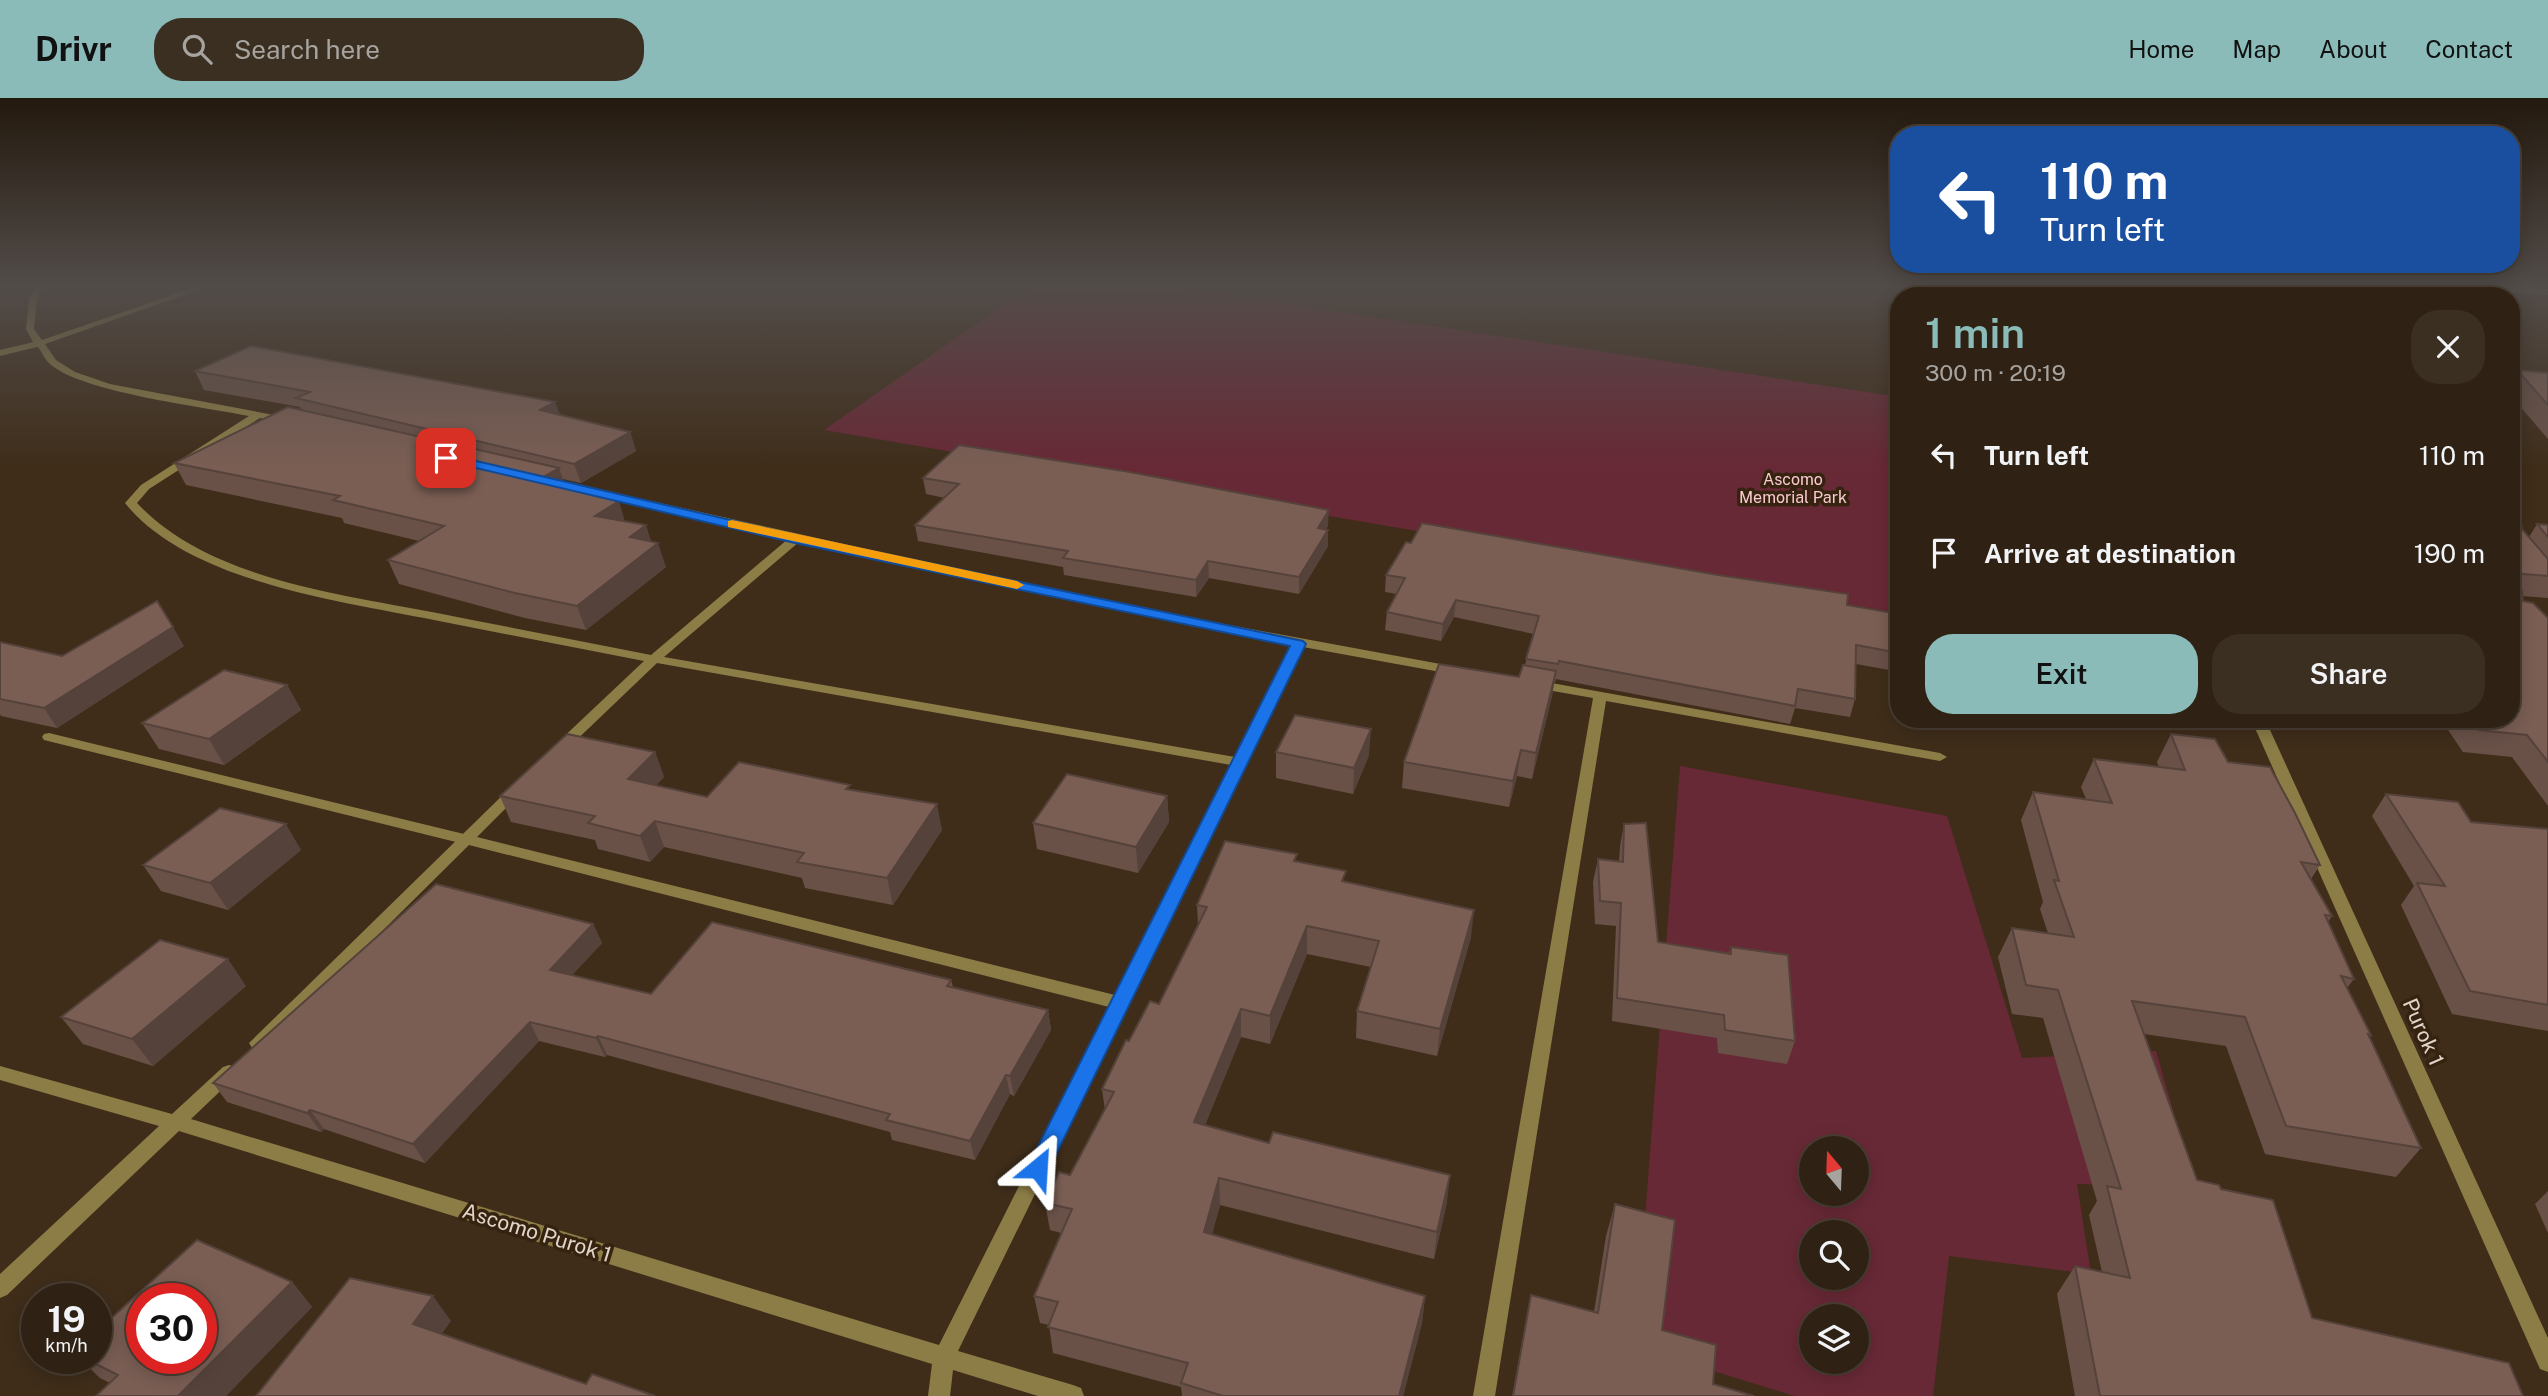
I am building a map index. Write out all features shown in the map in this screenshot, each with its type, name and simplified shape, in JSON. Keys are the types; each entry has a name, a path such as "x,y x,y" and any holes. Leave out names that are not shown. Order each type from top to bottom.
{"street":[{"path":"0,353 31,346"},
{"path":"39,346 53,362 72,374 108,386 299,423"},
{"path":"259,414 145,487 131,503 144,517 189,550 286,587 654,659 1240,762"},
{"path":"540,480 795,539 1298,644 1474,674"},
{"path":"549,759 654,659 795,539"},
{"path":"939,1396 944,1357 1298,644"},
{"path":"1528,683 1940,757"},
{"path":"1484,1396 1600,695"},
{"name":"Purok 1","path":"2262,728 2545,1350"},
{"path":"49,737 1120,1003"},
{"path":"0,1288 177,1123 529,778"},
{"name":"Ascomo Purok 1","path":"0,1073 177,1123 1073,1396"}],"green space":[{"name":"Ascomo Memorial Park","path":"945,346 1562,346 1890,396 1890,611 824,430"},
{"path":"1680,766 1947,816 2022,1058 2156,1051 2195,1187 2077,1184 2091,1274 1949,1256 1933,1396 1795,1396 1635,1347"}],"building":[{"path":"251,346 555,402 540,410 630,432 574,464 296,398 310,392 195,371"},
{"path":"2520,370 2548,373 2548,405 2520,373"},
{"path":"288,407 559,468 538,480 619,501 595,516 646,525 630,537 658,543 577,606 388,560 444,526 333,500 340,496 174,463"},
{"path":"959,445 1130,472 1329,510 1318,528 1328,530 1299,577 1208,561 1196,580 1063,558 1068,551 915,525 959,484 923,478"},
{"path":"1422,523 1718,575 1848,594 1847,605 1890,612 1890,651 1856,645 1855,699 1798,689 1795,706 1559,661 1558,664 1526,659 1539,616 1456,600 1443,624 1387,612 1405,578 1386,575 1406,542 1411,543"},
{"path":"2520,523 2522,529 2548,559 2548,576 2520,574"},
{"path":"2537,524 2548,525 2548,537"},
{"path":"2520,589 2523,601 2533,603 2548,618 2548,762 2527,735 2477,728 2520,728"},
{"path":"157,601 173,627 44,708 0,699 0,642 62,656"},
{"path":"1439,664 1519,677 1523,665 1556,671 1536,753 1521,750 1513,781 1404,762"},
{"path":"224,670 287,685 209,739 142,723"},
{"path":"1295,715 1371,729 1354,768 1276,752"},
{"path":"567,734 655,752 628,779 707,797 739,762 850,785 846,789 937,804 887,878 797,862 804,853 655,821 640,836 588,823 595,816 500,796"},
{"path":"2171,734 2215,739 2228,762 2270,767 2320,865 2301,862 2332,916 2325,915 2354,979 2341,976 2371,1035 2368,1034 2421,1148 2286,1126 2245,1017 2132,1001 2197,1180 2219,1185 2221,1189 2273,1200 2312,1318 2509,1363 2523,1396 2100,1396 2075,1266 2130,1278 2107,1186 2121,1189 2058,990 2026,985 2012,928 2074,937 2054,880 2059,881 2033,792 2112,803 2094,759 2185,770"},
{"path":"1067,774 1167,796 1136,847 1033,823"},
{"path":"2386,794 2458,802 2471,822 2548,829 2548,1005 2470,991 2417,883 2445,886"},
{"path":"220,808 286,824 210,883 143,865"},
{"path":"1646,823 1658,942 1731,954 1731,947 1788,955 1795,1041 1725,1030 1724,1015 1617,998 1621,903 1600,901 1598,859 1623,862 1624,824"},
{"path":"1225,841 1297,854 1294,861 1346,871 1342,881 1474,910 1440,1029 1357,1011 1379,941 1307,926 1270,1016 1241,1009 1194,1122 1269,1143 1273,1132 1450,1175 1437,1232 1219,1178 1204,1232 1425,1296 1399,1396 1223,1396 1181,1383 1188,1363 1048,1327 1058,1302 1034,1296 1072,1209 1045,1203 1059,1172 1070,1175 1114,1092 1102,1089 1126,1040 1129,1041 1150,1001 1159,1004 1207,907 1197,905"},
{"path":"436,884 593,924 550,970 651,994 712,922 951,980 947,986 1048,1010 1010,1076 1006,1075 970,1141 886,1120 890,1114 598,1036 596,1038 530,1022 413,1144 310,1110 307,1113 213,1083"},
{"path":"160,940 228,959 132,1039 61,1017"},
{"path":"1615,1204 1675,1220 1662,1330 1716,1345 1713,1384 1754,1396 1513,1396 1531,1295 1598,1313"},
{"path":"197,1240 292,1282 217,1357 217,1283 150,1283"},
{"path":"350,1278 433,1296 413,1324 586,1384 592,1374 655,1396 256,1396"},
{"path":"126,1305 126,1374 200,1374 178,1396 96,1396 118,1375 112,1372 112,1317"}],"slow traffic":[{"path":"732,524 1017,585"}],"route":[{"path":"446,458 795,539 1298,644 1038,1168"}]}
